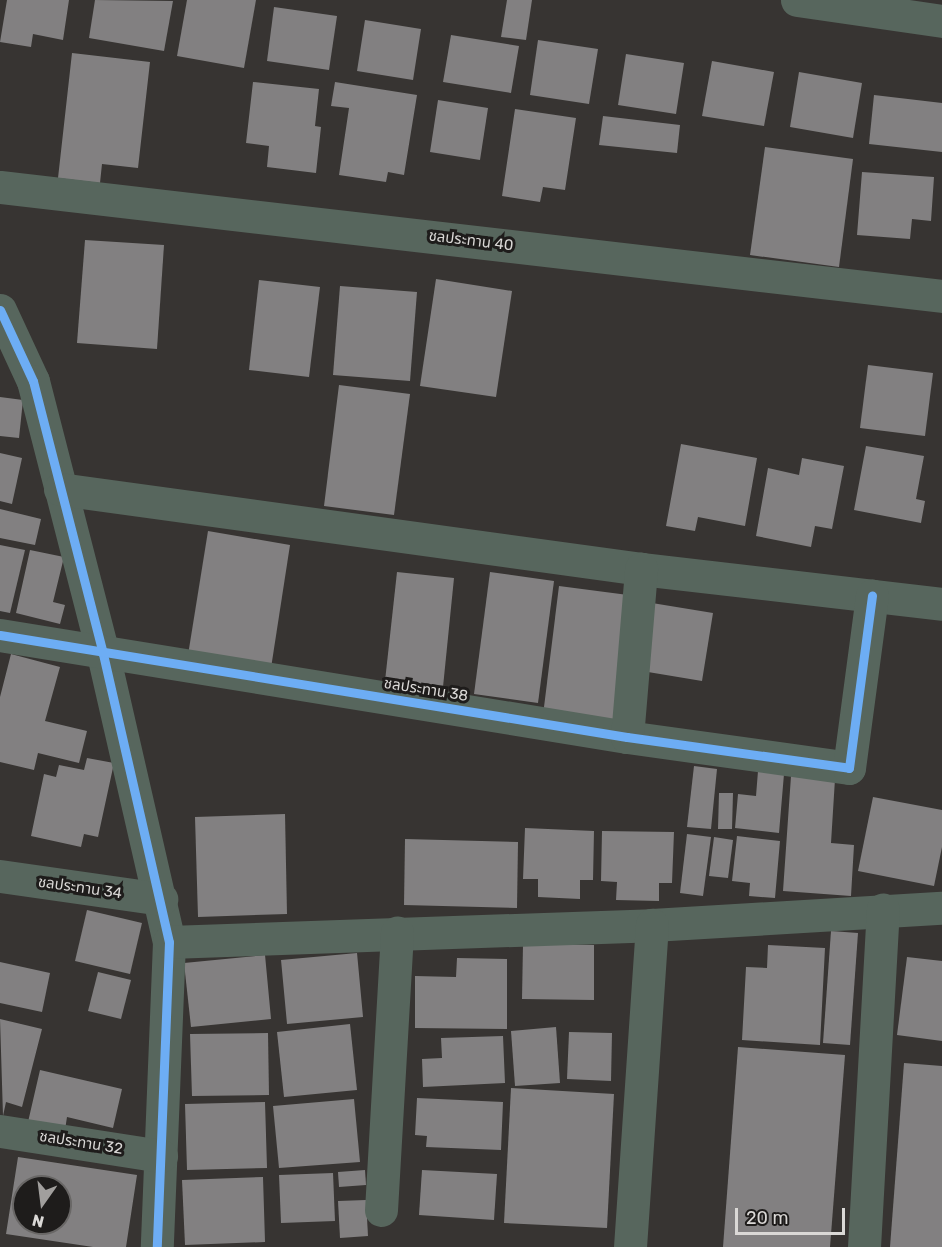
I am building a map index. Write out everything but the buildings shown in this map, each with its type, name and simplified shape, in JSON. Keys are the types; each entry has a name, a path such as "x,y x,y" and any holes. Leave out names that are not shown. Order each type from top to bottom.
{"street":[{"path":"797,0 942,21"},
{"name":"ชลประทาน 40","path":"0,187 942,296"},
{"path":"0,310 33,381 103,654 161,899 169,942 157,1247"},
{"path":"60,489 641,569 942,604"},
{"path":"627,737 641,569"},
{"name":"ชลประทาน 38","path":"0,636 627,737 849,768 872,596"},
{"name":"ชลประทาน 34","path":"0,876 161,899"},
{"path":"169,942 652,924 942,908"},
{"path":"864,1247 883,910"},
{"path":"630,1247 652,924"},
{"path":"381,1210 397,932"},
{"name":"ชลประทาน 32","path":"0,1131 161,1156"}],"cycle path":[{"path":"0,310 33,381 103,654 169,942 157,1247"},
{"path":"0,635 627,737 849,768 872,596"}]}
